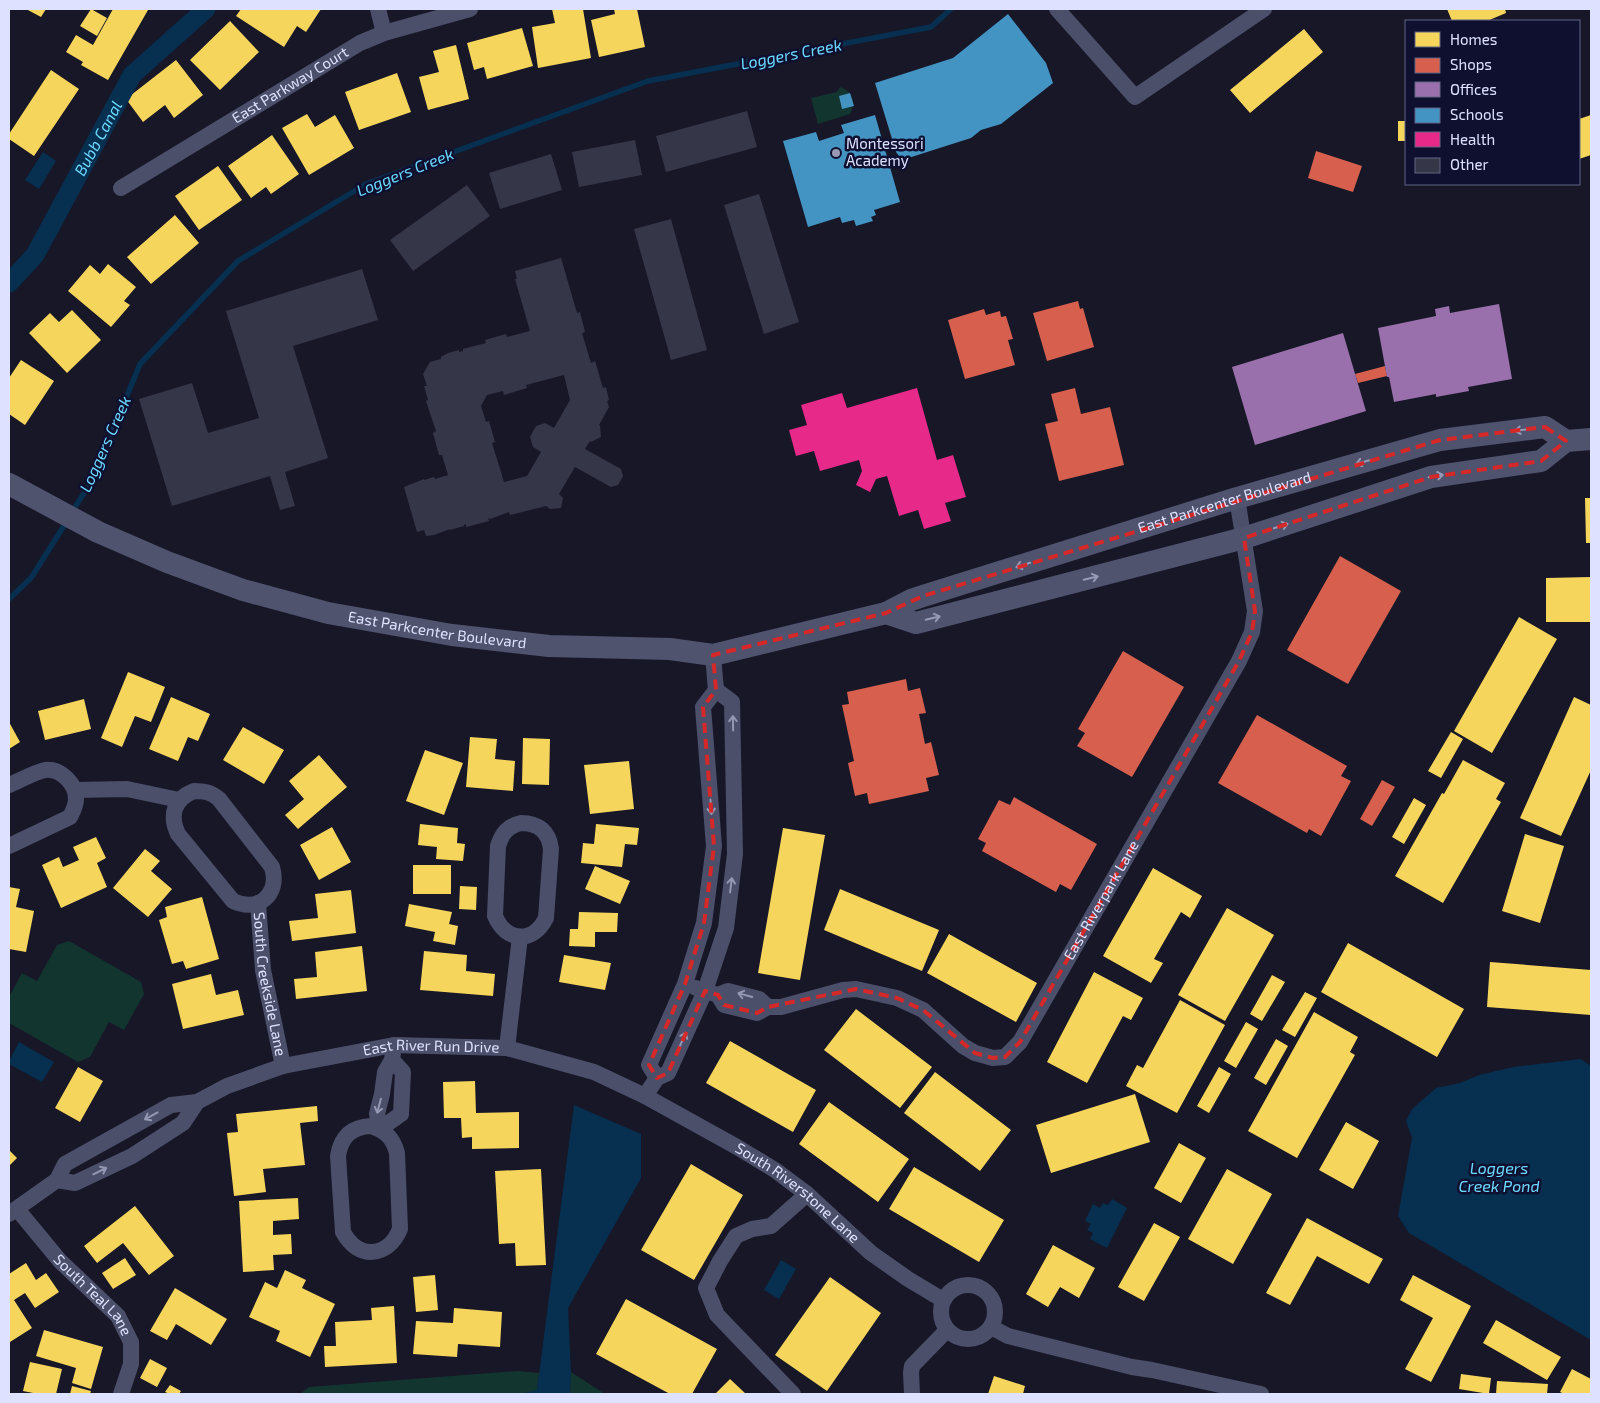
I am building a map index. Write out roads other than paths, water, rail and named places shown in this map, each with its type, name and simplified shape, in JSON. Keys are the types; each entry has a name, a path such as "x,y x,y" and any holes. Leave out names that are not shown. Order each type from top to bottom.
{"main road":[{"name":"East Parkcenter Boulevard","path":"9,484 98,532 167,562 243,590 328,613 461,636 549,646 670,649 713,655 886,613 910,600 1237,498 1440,440 1545,427 1566,441"},
{"path":"886,613 916,623 1244,538 1431,477 1542,461 1566,441 1591,439"}],"street":[{"path":"378,9 384,33"},
{"name":"East Parkway Court","path":"121,188 360,43 384,33 470,9"},
{"path":"1057,9 1135,97 1264,9"},
{"name":"East Riverpark Lane","path":"685,984 711,993 724,1005 757,1013 768,1007 781,1007 856,988 897,998 923,1010 963,1046 975,1053 993,1058 1004,1057 1010,1053 1020,1042 1062,972 1140,833 1240,662 1252,632 1254,611 1237,498"},
{"path":"657,1078 648,1066 685,984 704,924 714,846 703,707 716,690 713,655"},
{"path":"645,1096 657,1078 668,1073 711,993 726,928 735,854 732,702 716,690"},
{"path":"9,785 45,770 55,771 70,781 75,790 76,799 70,817 9,846"},
{"path":"75,790 127,789 179,800"},
{"name":"South Creekside Lane","path":"194,791 212,793 219,799 272,867 275,876 274,884 266,899 250,905 241,905 233,901 178,834 174,826 173,817 174,808 179,800 186,794 194,791"},
{"path":"522,822 539,827 546,833 550,840 551,850 546,918 536,932 520,937 511,935 504,930 498,924 495,916 500,838 506,830 522,822"},
{"name":"South Creekside Lane","path":"258,903 263,970 283,1066"},
{"path":"506,1048 520,937"},
{"name":"East River Run Drive","path":"13,1212 57,1180 65,1164 170,1105 197,1102 226,1086 283,1066 393,1053 506,1048 594,1072 645,1096"},
{"path":"380,1129 371,1126 352,1130 344,1138 338,1156 343,1232 348,1241 355,1247 373,1252 382,1250 390,1245 400,1229 397,1153 389,1135 380,1129 377,1114 385,1072 393,1053"},
{"path":"380,1129 401,1114 403,1072 393,1053"},
{"name":"South Riverstone Lane","path":"645,1096 775,1170 807,1194 871,1253 908,1279 943,1300"},
{"name":"East River Run Drive","path":"57,1180 75,1183 132,1156 183,1123 197,1102"},
{"path":"793,1394 717,1315 706,1288 736,1236 752,1229 771,1226 807,1194"},
{"name":"South Teal Lane","path":"13,1212 60,1261 118,1316 131,1342 131,1364 120,1394"},
{"path":"976,1286 984,1290 990,1296 994,1305 995,1314 991,1327 981,1337 972,1340 963,1340 954,1336 943,1323 941,1314 943,1300 951,1291 958,1287 976,1286"},
{"path":"991,1327 1008,1336 1132,1367 1261,1394"},
{"path":"912,1394 912,1366 947,1330"}],"water":[{"path":"43,152 56,161 39,189 25,180"},
{"path":"19,1042 54,1062 42,1082 9,1064"},
{"name":"Loggers Creek Pond","path":"1581,1059 1591,1066 1591,1340 1409,1233 1398,1216 1412,1138 1406,1121 1412,1109 1436,1088 1513,1067"},
{"path":"574,1105 641,1134 641,1178 568,1308 571,1372 570,1394 521,1394 537,1390"},
{"path":"1112,1199 1127,1208 1107,1248 1090,1239 1093,1233 1087,1230 1091,1224 1085,1221 1093,1204 1100,1208 1103,1203 1108,1205"},
{"path":"781,1260 796,1269 779,1299 764,1290"}],"waterway":[{"name":"Bubb Canal","path":"9,283 35,255 132,75 206,9"},
{"name":"Loggers Creek","path":"71,513 92,481 140,364 238,261 366,184 648,81 931,27 951,9"},
{"name":"Loggers Creek","path":"9,599 31,578 67,521"}],"place":[{"name":"Montessori Academy","path":"836,153"}]}
